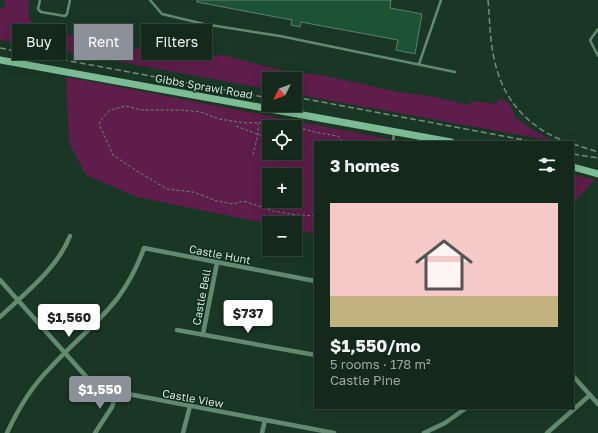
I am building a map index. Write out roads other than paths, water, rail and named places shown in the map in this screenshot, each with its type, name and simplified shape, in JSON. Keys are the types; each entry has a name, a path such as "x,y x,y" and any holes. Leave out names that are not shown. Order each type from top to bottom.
{"main road":[{"name":"Gibbs Sprawl Road","path":"0,60 446,141"},
{"path":"574,167 598,174"}],"street":[{"path":"0,317 50,267 64,248 70,236"},
{"name":"Castle Hunt","path":"65,353 92,328 117,299 140,260 144,248 314,281"},
{"name":"Castle Bell","path":"203,334 216,263"},
{"name":"Castle View","path":"0,280 92,384 98,387 117,392 334,433"},
{"path":"177,330 314,355"},
{"path":"7,433 23,401 39,380 65,353"},
{"path":"574,377 598,404"},
{"path":"95,433 112,407 117,392"},
{"path":"547,433 590,395"},
{"path":"183,433 190,406"},
{"path":"424,433 446,423 465,409"},
{"path":"262,433 265,420"}],"lane":[{"path":"40,0 38,9 41,12 65,16 68,14 70,0"},
{"path":"150,0 162,14 204,24 280,36 455,72"},
{"path":"419,64 441,0"},
{"path":"598,29 590,40 598,56"},
{"path":"393,141 394,131"}],"railway":[{"path":"488,0 493,53 501,83 507,94 523,115 543,131 565,141"},
{"path":"0,48 262,97"},
{"path":"302,98 530,141"},
{"path":"574,144 598,152"},
{"path":"574,154 598,158"}]}
